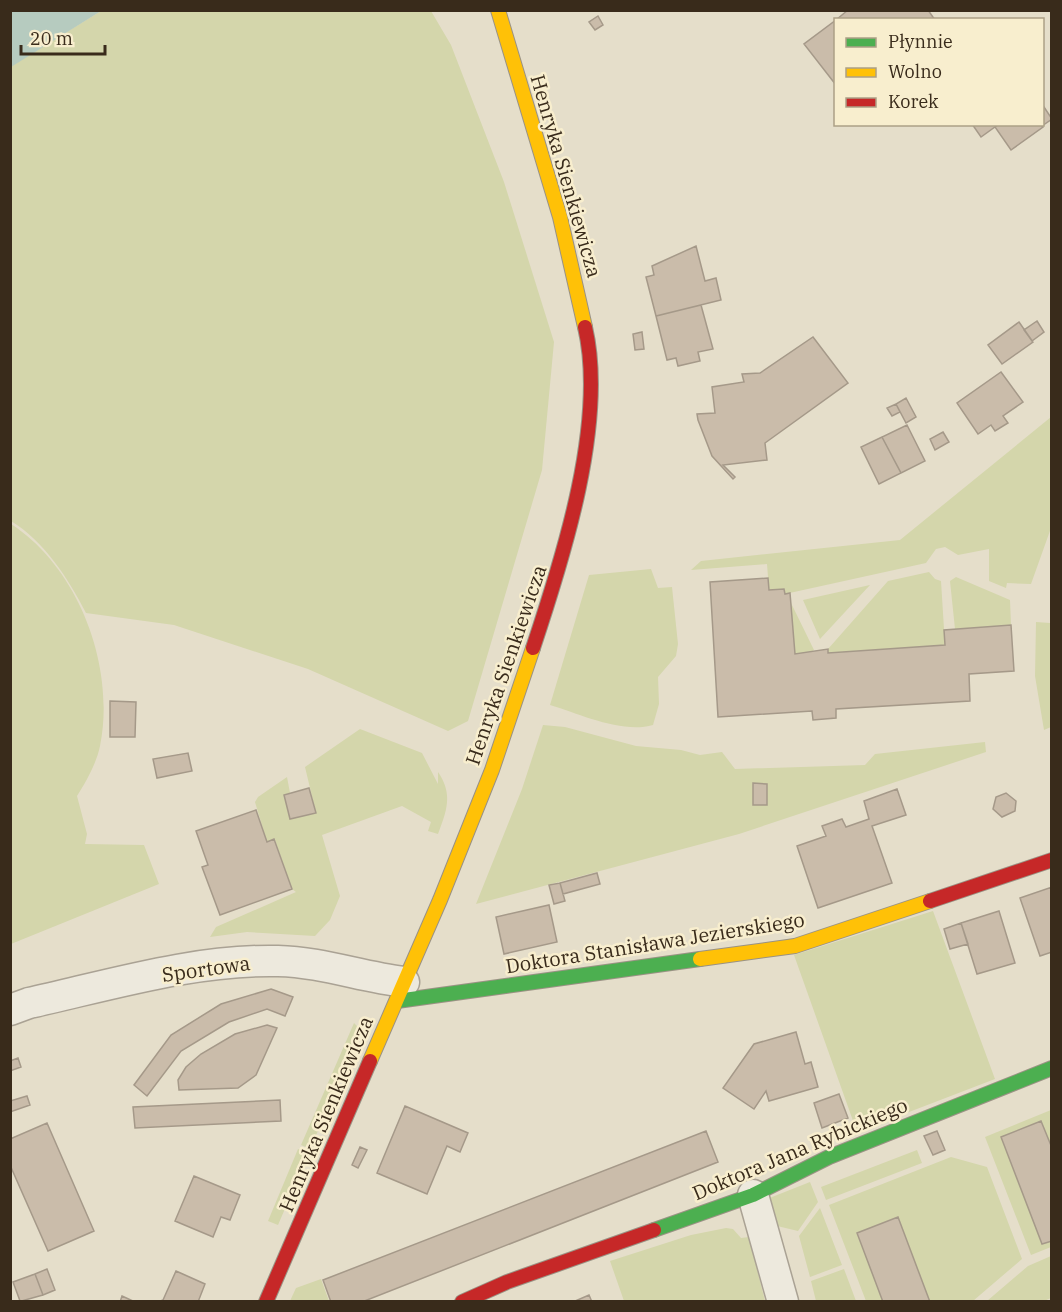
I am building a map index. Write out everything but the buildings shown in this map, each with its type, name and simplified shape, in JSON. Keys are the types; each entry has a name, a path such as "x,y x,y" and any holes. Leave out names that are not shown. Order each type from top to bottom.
{"main road":[{"name":"Henryka Sienkiewicza","path":"266,1302 484,791 515,706 560,567 588,438 590,348 560,217 498,10"},
{"name":"Doktora Stanisława Jezierskiego","path":"400,991 795,946 1052,860"},
{"name":"Doktora Jana Rybickiego","path":"462,1302 507,1282 753,1195 829,1157 1052,1068"}],"street":[{"name":"Sportowa","path":"10,1010 29,1003 147,977 241,962 278,961 327,966 378,979 400,991"},
{"path":"753,1195 783,1302"}],"green space":[{"path":"101,11 431,11 451,45 504,182 554,342 542,470 468,721 448,731 308,669 174,625 86,613 54,561 34,539 11,521 10,67"},
{"path":"1051,417 1051,528 1031,584 1007,583 1006,588 989,581 989,549 958,555 945,547 936,549 926,563 785,594 769,590 767,564 691,570 701,561 900,540"},
{"path":"11,524 35,543 56,566 87,622 97,653 104,716 100,746 91,772 77,796 87,834 85,844 144,845 159,884 11,944"},
{"path":"651,569 658,588 672,587 678,644 676,656 658,677 659,704 653,725 628,727 615,725 550,705 589,575"},
{"path":"929,572 935,579 941,581 945,645 828,653 828,649 888,581"},
{"path":"956,577 1010,600 1011,625 955,629 950,581"},
{"path":"870,585 820,639 803,600"},
{"path":"791,603 814,650 810,653 795,654"},
{"path":"1036,622 1050,623 1051,632 1051,727 1044,730 1035,676"},
{"path":"543,725 565,727 636,746 681,750 700,755 722,752 735,769 865,765 875,754 985,742 986,752 739,834 476,904 522,789"},
{"path":"360,729 422,753 438,784 438,772 446,788 447,802 438,834 428,831 431,822 402,806 322,835 340,896 330,920 315,936 247,932 210,937 216,927 296,892 292,889 275,840 267,842 255,802 258,797 287,777 290,793 284,795 290,819 316,813 305,767"},
{"path":"933,911 995,1079 857,1132 794,955"},
{"path":"354,1023 360,1029 360,1035 310,1149 301,1145"},
{"path":"1051,1110 1051,1247 1031,1255 985,1137"},
{"path":"298,1149 309,1153 278,1225 268,1221"},
{"path":"917,1150 922,1163 826,1200 821,1187"},
{"path":"951,1157 987,1167 1022,1259 973,1301 866,1301 829,1205"},
{"path":"810,1182 818,1202 798,1231 773,1225 767,1199"},
{"path":"820,1208 842,1265 810,1277 799,1236"},
{"path":"726,1228 733,1229 741,1238 749,1237 765,1301 624,1301 610,1261 691,1235"},
{"path":"1051,1256 1051,1298 1044,1301 987,1301 1028,1266"},
{"path":"844,1269 856,1301 816,1301 811,1281"},
{"path":"321,1279 329,1301 290,1301 296,1288"}],"shaded area":[{"path":"11,10 101,10 101,11 11,67"}],"traffic: fast":[{"path":"397,1001 700,959"},
{"path":"654,1230 753,1195 829,1157 1052,1068"}],"traffic: slow":[{"path":"498,10 560,217 585,327"},
{"path":"370,1061 440,900 492,770 533,648"},
{"path":"700,959 795,946 930,901"}],"traffic: jam":[{"path":"533,648 568,532 586,446 590,404 590,364 585,327"},
{"path":"930,901 1052,860"},
{"path":"266,1302 370,1061"},
{"path":"462,1302 507,1282 654,1230"}]}
